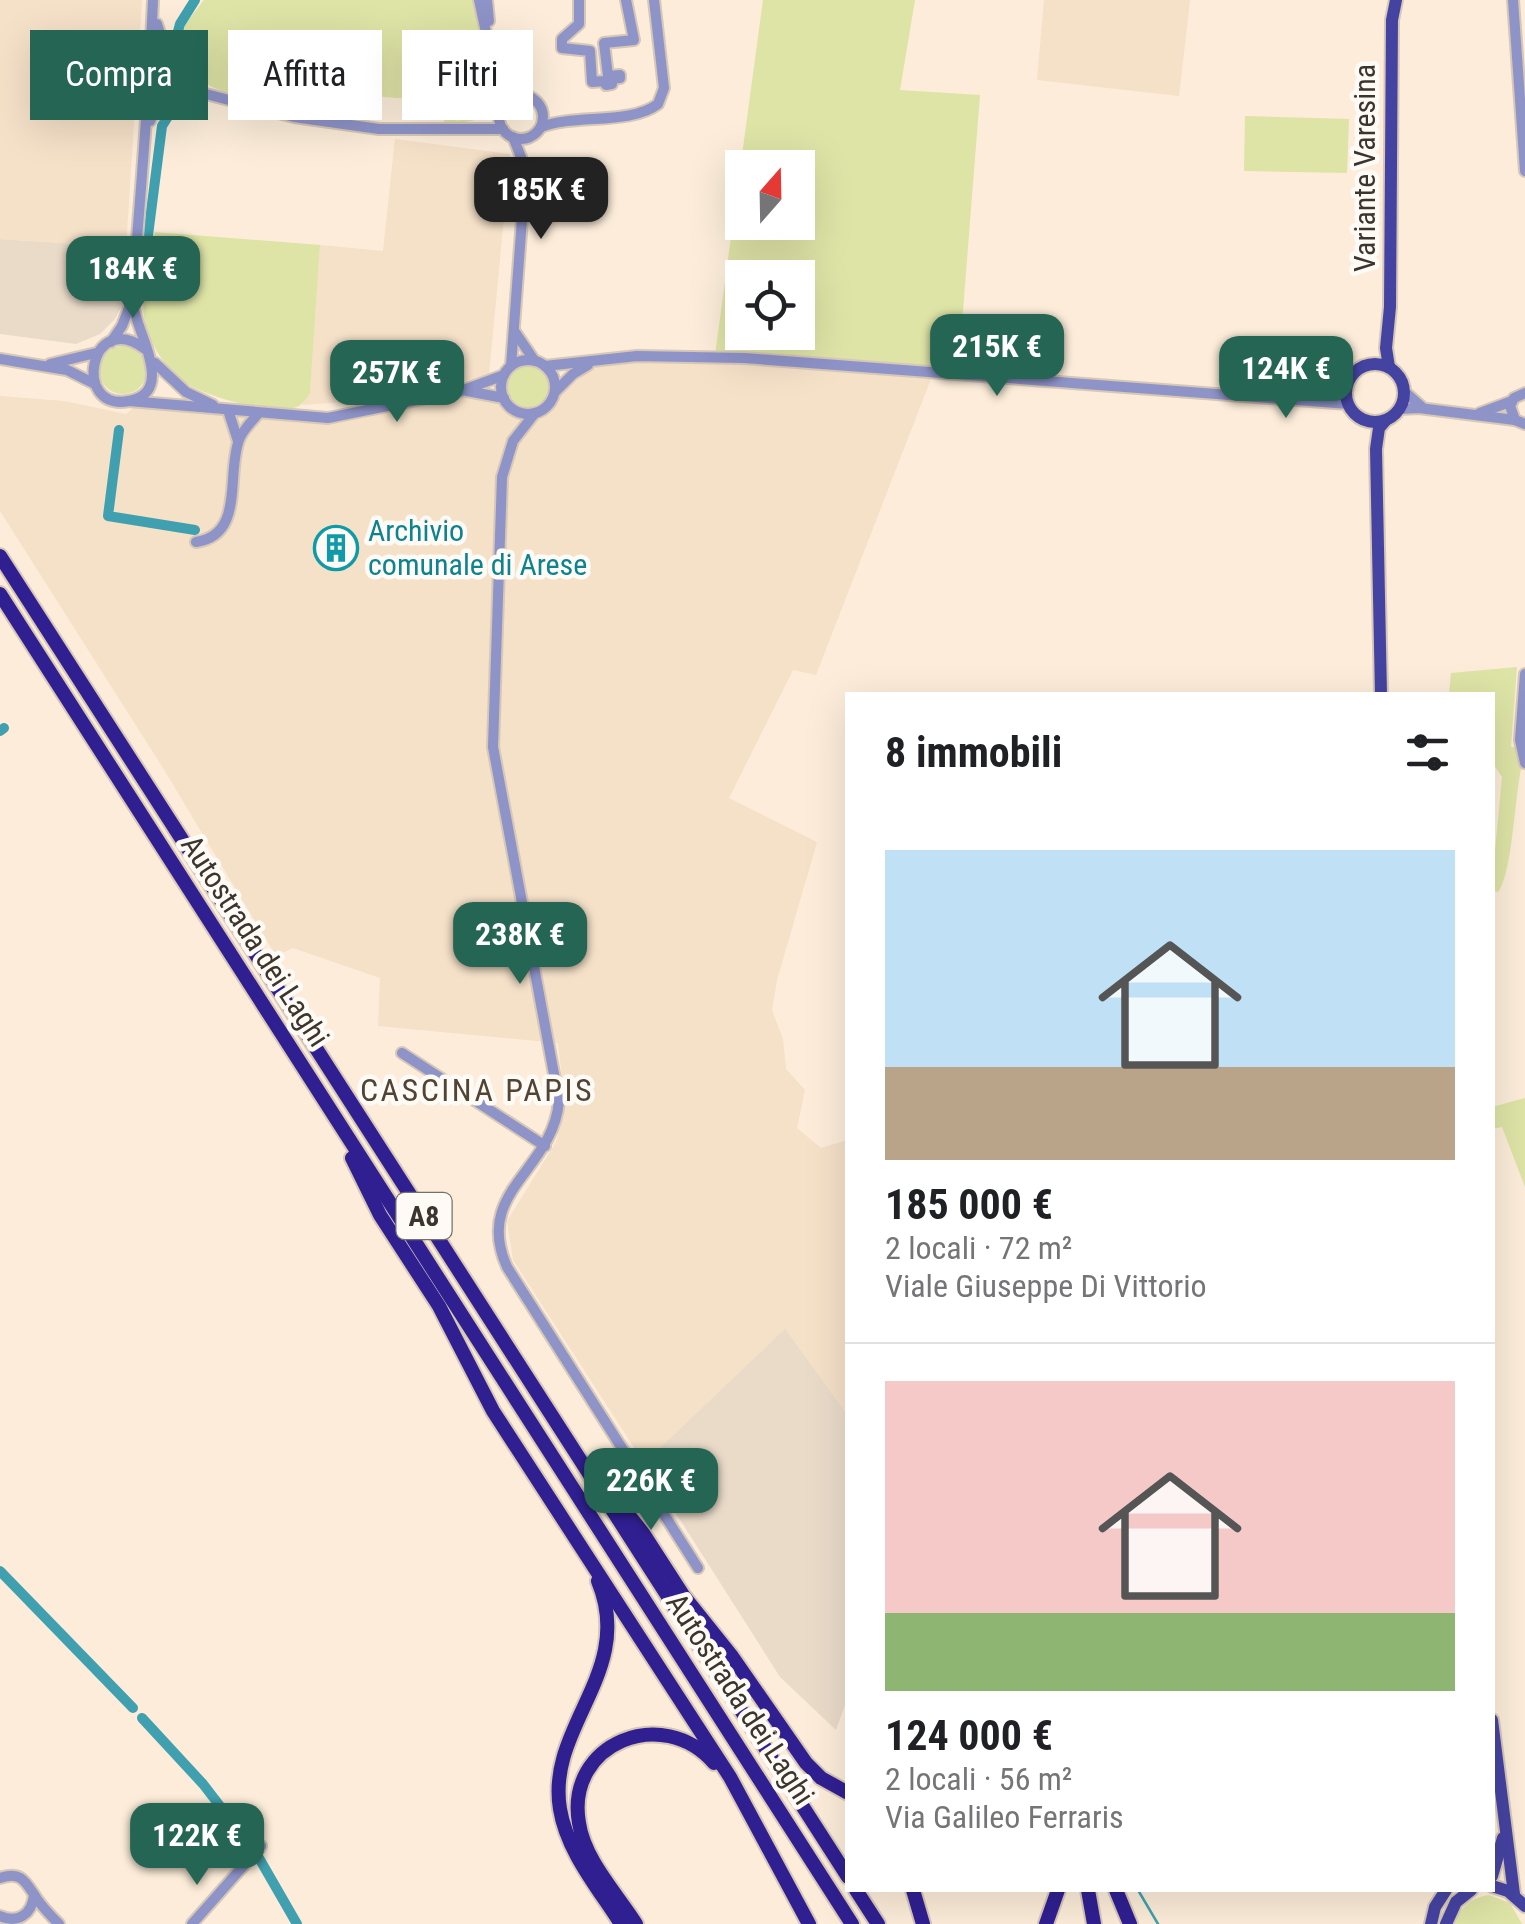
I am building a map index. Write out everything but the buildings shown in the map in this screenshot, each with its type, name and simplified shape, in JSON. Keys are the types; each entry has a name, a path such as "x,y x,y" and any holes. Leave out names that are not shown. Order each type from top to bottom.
{"highway":[{"name":"Autostrada dei Laghi","path":"0,556 845,1871"},
{"name":"Autostrada dei Laghi","path":"0,594 852,1924"},
{"path":"323,1098 380,1214 426,1284 485,1398 712,1748 809,1924"},
{"path":"568,1440 643,1533 683,1595 732,1656 809,1774 828,1793 845,1802"},
{"path":"549,1499 598,1582 609,1631 601,1670 561,1769 560,1811 571,1844 621,1924"},
{"path":"752,1688 813,1771 845,1792"},
{"path":"636,1924 590,1853 579,1825 582,1785 602,1754 641,1735 663,1734 684,1740 713,1761 751,1818"},
{"path":"857,1892 878,1924"},
{"path":"914,1892 923,1924"},
{"path":"1046,1924 1057,1892"},
{"path":"1088,1892 1094,1924"},
{"path":"1117,1892 1130,1924"}],"main road":[{"name":"Variante Varesina","path":"1396,0 1392,20 1390,306 1386,336 1389,367 1402,380 1405,392"},
{"name":"Variante Varesina","path":"1347,385 1354,374 1370,364 1386,336"},
{"path":"1370,364 1389,367"},
{"path":"1347,385 1348,404 1362,419 1376,449"},
{"path":"1382,692 1376,449 1379,428 1400,409 1405,392"},
{"path":"1362,419 1385,420"},
{"path":"1495,1743 1504,1812 1499,1834 1514,1894"},
{"path":"1495,1887 1514,1894 1525,1906"},
{"path":"1431,1924 1435,1907 1445,1892"},
{"path":"1446,1924 1456,1902 1469,1892"}],"street":[{"path":"483,0 491,30"},
{"path":"483,0 485,30"},
{"path":"579,0 579,24 562,39 562,48 590,51 592,82 604,81 606,85 612,84 611,79 620,78 620,74 608,76 604,43 634,40 626,0"},
{"path":"522,156 530,137 540,127 557,121 642,112 658,104 664,88 654,0"},
{"path":"1513,0 1525,171"},
{"path":"153,4 162,30"},
{"path":"152,30 153,4"},
{"path":"208,95 294,117 379,129 502,128 514,137 522,156 524,206 504,398"},
{"path":"533,99 543,114 557,121"},
{"path":"540,127 543,114"},
{"path":"39,364 98,352 122,326 132,300 146,120"},
{"path":"146,130 151,120"},
{"path":"477,127 490,120"},
{"path":"500,120 502,128"},
{"path":"514,137 530,137"},
{"path":"128,401 143,394 152,382 132,300"},
{"path":"514,330 554,378 555,393"},
{"path":"111,342 129,340 186,392 228,410 238,441 225,526 213,538 196,542"},
{"path":"95,384 92,367 98,352"},
{"path":"0,359 72,372 95,384 108,398 258,414 346,416 461,391 507,371 518,362 637,356 744,358 1348,404"},
{"path":"513,441 535,413 548,406 572,374 597,360"},
{"path":"1319,402 1347,385"},
{"path":"461,391 504,398 514,409 535,413"},
{"path":"1405,392 1424,409"},
{"path":"1466,415 1489,412 1521,394"},
{"path":"1520,422 1510,411 1521,394"},
{"path":"514,409 513,441 501,489 492,737 558,1085 558,1116 544,1146 502,1208 496,1228 500,1252 698,1568"},
{"path":"1400,409 1520,422"},
{"path":"238,441 258,414"},
{"path":"1525,674 1520,740 1525,762"},
{"path":"402,1053 544,1146"},
{"path":"192,1924 260,1846"},
{"path":"0,1878 21,1877 28,1882 59,1924"},
{"path":"0,1917 12,1920 27,1913 34,1895"},
{"path":"27,1913 59,1924"}],"shaded area":[{"path":"0,0 142,0 140,30 30,30 30,120 134,120 126,247 0,239"},
{"path":"1044,0 1190,0 1179,96 1037,80"},
{"path":"395,139 510,154 489,374 360,401 302,405 310,392 320,245 383,251"},
{"path":"0,239 126,247 123,304 115,319 100,334 76,344 0,334"},
{"path":"642,359 931,379 816,675 793,670 729,798 817,842 772,1010 783,1039 786,1069 805,1090 797,1128 821,1148 845,1141 845,1411 785,1329 644,1463 513,1260 507,1221 556,1142 565,1103 558,1043 378,1026 380,978 293,948 276,956 163,768 0,511 0,396 64,401 126,414 134,407 319,424 477,395 501,401 516,415 538,416 591,368"},
{"path":"785,1328 845,1411 845,1705 836,1730 780,1677 644,1463"}],"green space":[{"path":"204,0 476,0 484,30 402,30 402,98 382,97 382,30 228,30 228,93 208,84 208,30 184,30"},
{"path":"763,0 915,0 900,90 980,95 955,372 715,355 725,281 725,350 815,350 815,260 728,260 731,240 815,240 815,150 743,150"},
{"path":"1245,116 1349,119 1347,173 1244,171"},
{"path":"444,120 472,120 445,124"},
{"path":"155,232 320,245 310,393 302,404 270,409 221,398 192,387 166,365 147,331 143,308"},
{"path":"123,346 140,353 147,370 140,387 123,394 106,387 99,370 106,353"},
{"path":"529,364 544,371 551,386 544,401 529,408 514,401 507,386 514,371"},
{"path":"1517,667 1511,747 1517,747 1522,764 1510,852 1498,892 1495,850 1502,777 1495,767 1495,692 1449,692 1451,673"},
{"path":"1525,1098 1525,1187 1502,1127 1495,1129 1495,1106"},
{"path":"1489,1895 1510,1903 1522,1924 1455,1924 1467,1904"}],"waterway":[{"path":"178,30 195,0"},
{"path":"146,251 166,120"},
{"path":"119,430 108,516 195,530"},
{"path":"0,731 4,728"},
{"path":"0,1571 133,1708"},
{"path":"142,1718 203,1784 250,1845"},
{"path":"259,1858 297,1924"},
{"path":"1139,1892 1158,1924"}],"place":[{"name":"Archivio comunale di Arese","path":"336,548"}],"district":[{"name":"CASCINA PAPIS","path":"477,1090"}]}
